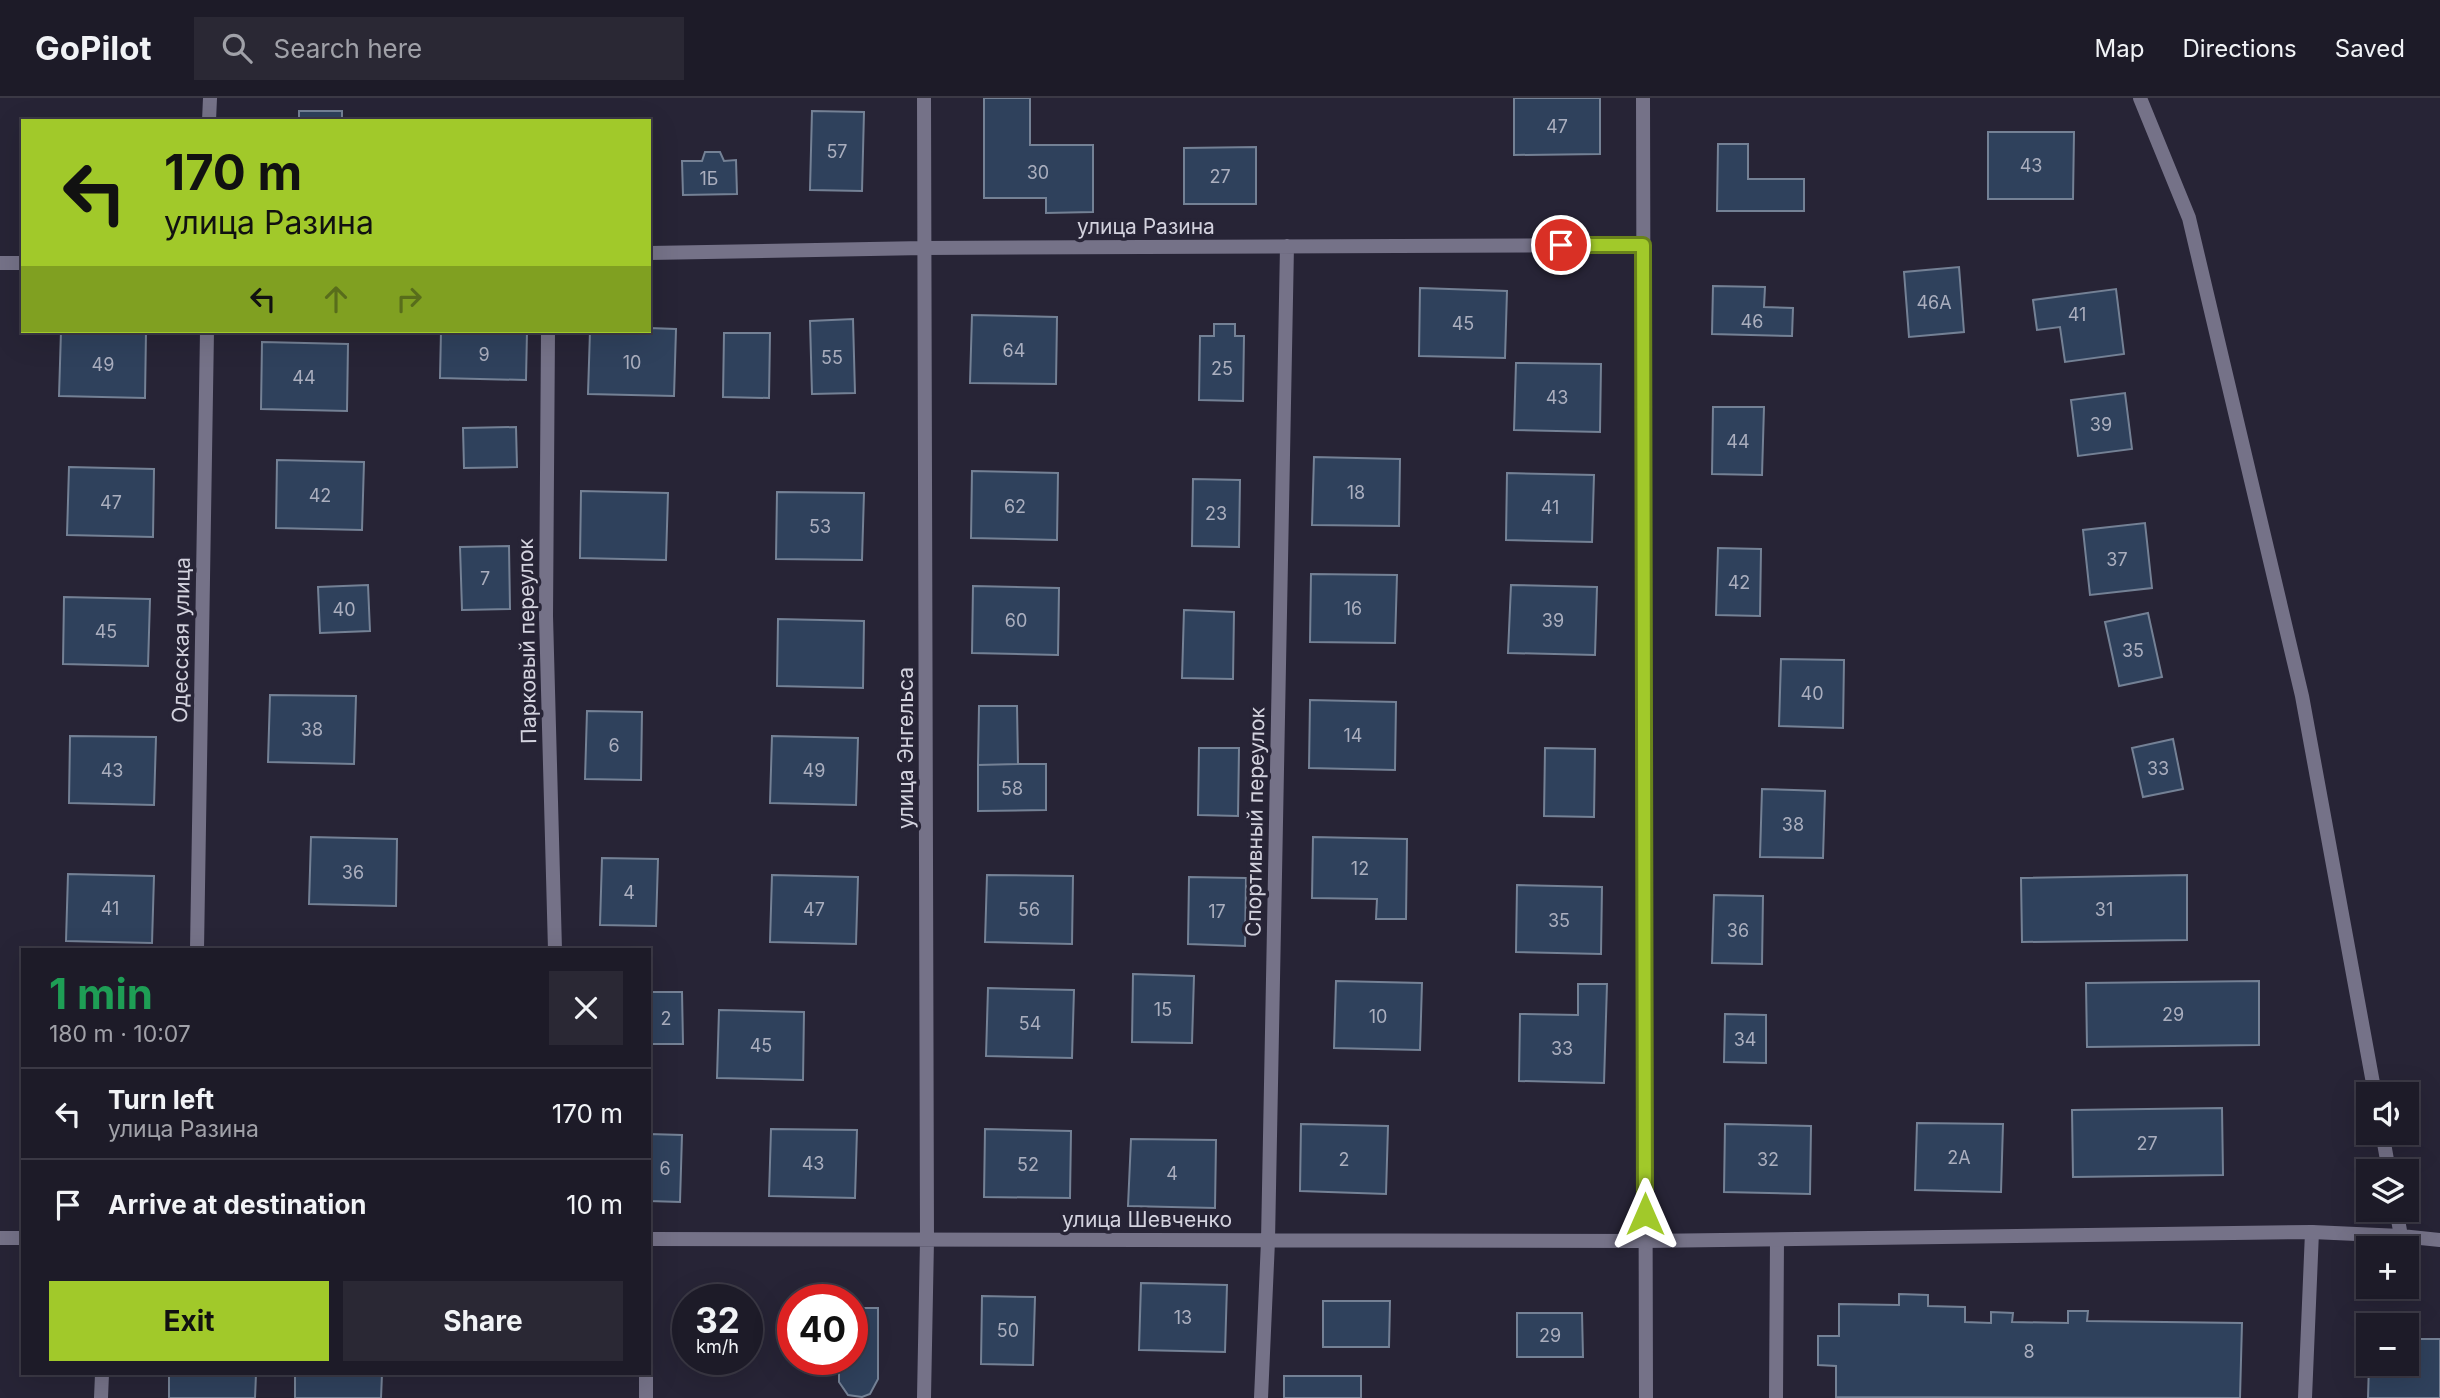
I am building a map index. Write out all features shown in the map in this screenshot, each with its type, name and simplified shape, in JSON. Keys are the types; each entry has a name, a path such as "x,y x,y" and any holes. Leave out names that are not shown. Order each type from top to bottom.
{"street":[{"path":"209,98 209,119"},
{"name":"улица Энгельса","path":"924,98 927,1240 924,1398"},
{"path":"1643,98 1646,1398"},
{"path":"2140,98 2189,218 2274,576 2302,696 2373,1082"},
{"name":"улица Разина","path":"651,253 924,247 1643,245"},
{"name":"Спортивный переулок","path":"1261,1398 1268,1241 1287,246"},
{"path":"0,263 21,262"},
{"name":"Одесская улица","path":"197,948 207,333"},
{"name":"Парковый переулок","path":"548,333 545,616 555,948"},
{"path":"2398,1222 2401,1236"},
{"path":"2305,1398 2312,1232"},
{"name":"улица Шевченко","path":"651,1239 1645,1241 2312,1232 2401,1236"},
{"path":"0,1238 21,1238"},
{"name":"улица Шевченко","path":"2419,1238 2440,1240"},
{"path":"1776,1398 1777,1240"},
{"path":"102,1375 102,1398"},
{"path":"646,1375 646,1398"}],"building":[{"path":"984,98 1030,98 1030,145 1093,145 1093,212 1046,213 1046,198 984,198"},
{"path":"1514,98 1600,98 1600,154 1514,155"},
{"path":"299,111 342,111 342,119 299,119"},
{"path":"812,111 864,112 862,191 810,190"},
{"path":"1988,132 2074,132 2073,199 1988,199"},
{"path":"1718,144 1748,144 1748,179 1804,179 1804,211 1717,211"},
{"path":"1256,147 1256,204 1184,204 1184,148"},
{"path":"705,152 720,152 724,161 736,160 737,194 683,195 682,161 702,161"},
{"path":"1959,267 1964,332 1909,337 1904,272"},
{"path":"1713,286 1765,287 1764,307 1793,308 1792,336 1712,334"},
{"path":"1420,288 1507,291 1505,358 1419,356"},
{"path":"2116,289 2124,354 2065,362 2060,327 2037,330 2033,300"},
{"path":"972,315 1057,317 1056,384 970,383"},
{"path":"853,319 855,393 812,394 810,321"},
{"path":"1214,324 1235,324 1235,336 1244,336 1243,401 1199,400 1200,336 1214,336"},
{"path":"651,328 676,329 674,396 588,394 590,333 651,333"},
{"path":"61,333 146,333 145,398 59,396"},
{"path":"441,333 527,333 526,380 440,378"},
{"path":"724,333 770,333 769,398 723,397"},
{"path":"262,342 348,344 347,411 261,409"},
{"path":"1516,363 1601,364 1600,432 1514,430"},
{"path":"2125,393 2132,449 2078,456 2071,400"},
{"path":"1713,407 1764,407 1762,475 1712,474"},
{"path":"516,427 517,467 464,468 463,428"},
{"path":"1314,457 1400,459 1399,526 1312,525"},
{"path":"277,460 364,462 362,530 276,528"},
{"path":"69,467 154,469 153,537 67,535"},
{"path":"972,471 1058,473 1057,540 971,538"},
{"path":"1507,473 1594,475 1592,542 1506,540"},
{"path":"1193,479 1240,480 1239,547 1192,546"},
{"path":"581,491 668,493 666,560 580,558"},
{"path":"777,492 864,493 862,560 776,559"},
{"path":"2145,523 2152,588 2090,595 2083,530"},
{"path":"509,546 510,609 462,610 460,547"},
{"path":"1718,548 1761,549 1760,616 1716,615"},
{"path":"1311,574 1397,575 1395,643 1310,642"},
{"path":"368,585 370,631 320,633 318,587"},
{"path":"1511,585 1597,587 1595,655 1508,653"},
{"path":"973,586 1059,588 1058,655 972,653"},
{"path":"64,597 150,599 148,666 63,664"},
{"path":"1184,610 1234,612 1233,679 1182,678"},
{"path":"2148,613 2162,677 2119,686 2105,622"},
{"path":"778,619 864,621 863,688 777,686"},
{"path":"1781,659 1844,660 1843,728 1779,726"},
{"path":"270,695 356,696 354,764 268,762"},
{"path":"1310,700 1396,702 1395,770 1309,768"},
{"path":"979,706 1017,706 1018,764 978,765"},
{"path":"587,711 642,712 641,780 585,779"},
{"path":"70,736 156,737 154,805 69,803"},
{"path":"772,736 858,738 856,805 770,803"},
{"path":"2173,739 2183,789 2143,797 2132,748"},
{"path":"1199,748 1239,748 1238,816 1198,815"},
{"path":"1545,748 1595,749 1594,817 1544,816"},
{"path":"1046,764 1046,810 978,811 978,765"},
{"path":"1762,789 1825,791 1823,858 1760,857"},
{"path":"311,837 397,839 396,906 309,904"},
{"path":"1313,837 1407,839 1406,919 1376,919 1377,899 1312,898"},
{"path":"602,858 658,859 656,926 600,925"},
{"path":"68,874 154,876 152,943 66,941"},
{"path":"772,875 858,877 856,944 770,942"},
{"path":"987,875 1073,876 1072,944 985,942"},
{"path":"2187,875 2187,940 2022,942 2021,878"},
{"path":"1189,877 1246,878 1245,946 1188,944"},
{"path":"1517,885 1602,887 1601,954 1516,952"},
{"path":"1714,895 1763,896 1762,964 1712,963"},
{"path":"1133,974 1194,976 1192,1043 1132,1042"},
{"path":"1336,981 1422,983 1420,1050 1334,1048"},
{"path":"2259,981 2259,1045 2087,1047 2086,983"},
{"path":"1578,984 1607,984 1604,1083 1519,1081 1520,1014 1578,1015"},
{"path":"988,988 1074,990 1072,1058 986,1056"},
{"path":"651,992 682,992 683,1044 651,1044"},
{"path":"719,1010 804,1012 803,1080 717,1078"},
{"path":"1725,1014 1766,1015 1766,1063 1724,1062"},
{"path":"2222,1108 2223,1175 2073,1177 2072,1110"},
{"path":"1917,1123 2003,1124 2001,1192 1915,1190"},
{"path":"1301,1124 1388,1126 1386,1194 1300,1191"},
{"path":"1725,1124 1811,1126 1810,1194 1724,1192"},
{"path":"771,1129 857,1130 855,1198 769,1196"},
{"path":"985,1129 1071,1131 1070,1198 984,1197"},
{"path":"651,1134 682,1135 680,1202 651,1201"},
{"path":"1131,1139 1216,1140 1215,1208 1128,1206"},
{"path":"1141,1283 1227,1285 1225,1352 1139,1350"},
{"path":"1899,1294 1928,1295 1928,1306 1965,1307 1965,1322 1991,1323 1991,1312 2013,1313 2012,1322 2068,1323 2068,1311 2088,1311 2087,1321 2242,1323 2240,1398 1836,1397 1836,1366 1818,1365 1818,1336 1839,1336 1839,1304 1899,1305"},
{"path":"982,1296 1035,1297 1033,1365 981,1364"},
{"path":"1323,1301 1390,1301 1389,1347 1323,1347"},
{"path":"868,1308 878,1308 878,1379 870,1394 862,1397 848,1395 839,1382 839,1375 868,1375"},
{"path":"1517,1313 1582,1313 1583,1357 1517,1357"},
{"path":"2419,1339 2440,1339 2440,1398 2368,1398 2369,1376 2419,1376"},
{"path":"169,1375 256,1375 255,1398 169,1398"},
{"path":"295,1375 382,1375 381,1398 295,1398"},
{"path":"1284,1376 1361,1376 1361,1398 1284,1398"}],"route":[{"path":"1561,245 1643,245 1645,1214"}]}
